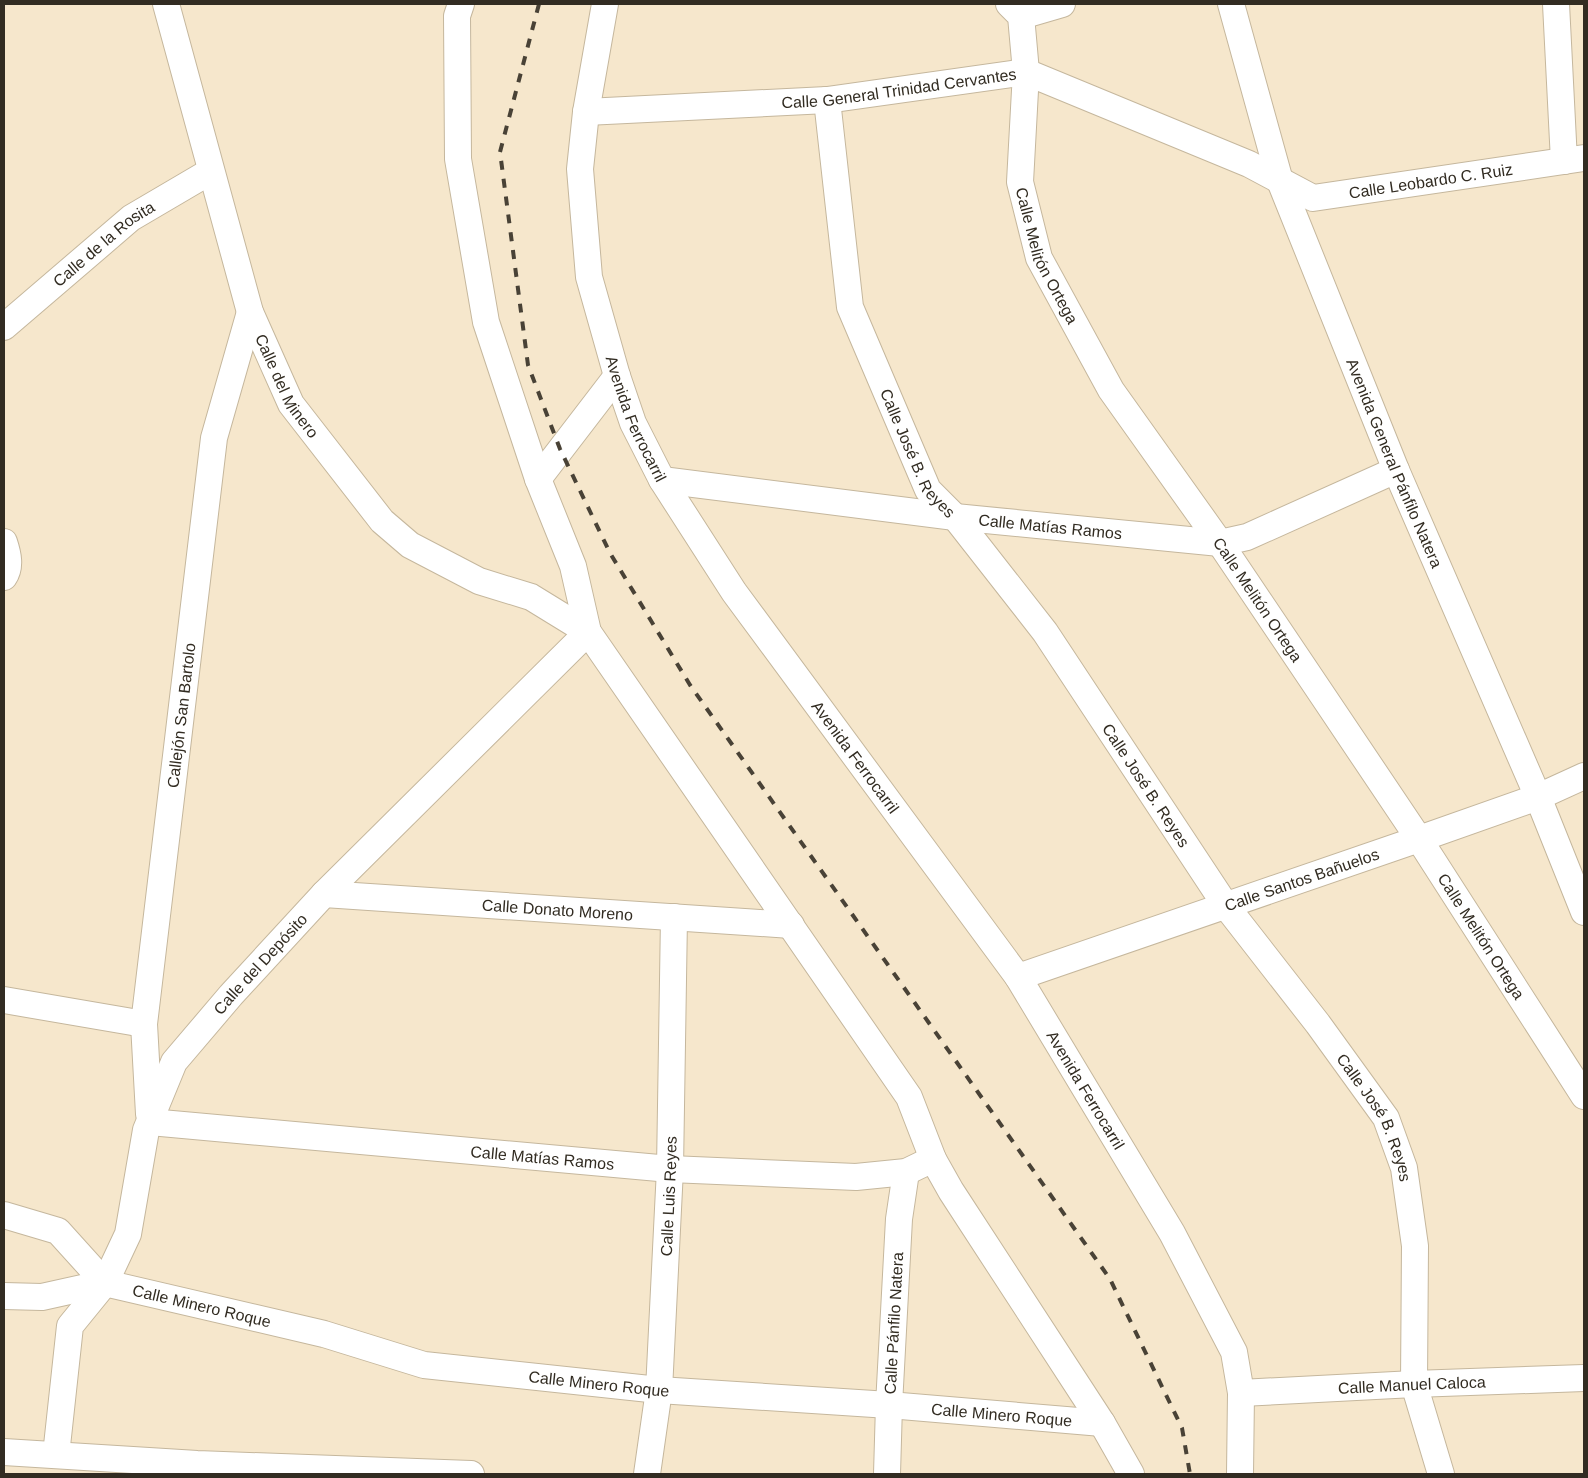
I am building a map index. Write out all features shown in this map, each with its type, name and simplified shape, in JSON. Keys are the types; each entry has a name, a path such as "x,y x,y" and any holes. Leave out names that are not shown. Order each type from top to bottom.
{"street":[{"name":"Calle del Minero","path":"166,4 250,312 291,404 382,521 410,545 479,580 531,598 588,632"},
{"path":"461,4 457,16 458,159 486,322 538,479 573,566 588,632 909,1097 933,1159 951,1191 1102,1422 1131,1474"},
{"name":"Avenida Ferrocarril","path":"605,4 586,112 580,169 589,277 617,376 633,423 662,480 734,592 1018,977 1172,1233 1234,1352 1241,1392 1240,1474"},
{"path":"1015,10 1062,4"},
{"name":"Avenida General Pánfilo Natera","path":"1231,4 1280,181 1396,470 1538,797 1584,912"},
{"path":"1556,4 1574,160"},
{"name":"Calle Melitón Ortega","path":"1015,10 1026,72 1020,182 1039,258 1111,390 1220,543 1419,839 1584,1096"},
{"name":"Calle General Trinidad Cervantes","path":"586,112 827,100 1026,72 1249,164 1280,181"},
{"name":"Calle José B. Reyes","path":"827,100 850,307 928,490 956,517 1045,632 1226,906 1318,1024 1386,1118 1404,1168 1415,1246 1414,1384 1441,1474"},
{"name":"Calle Leobardo C. Ruiz","path":"1280,181 1313,198 1574,160"},
{"name":"Calle de la Rosita","path":"4,326 131,218 211,171"},
{"name":"Callejón San Bartolo","path":"150,1122 144,1024 214,438 250,312"},
{"path":"538,479 617,376"},
{"name":"Calle Matías Ramos","path":"662,480 956,517 1220,543 1247,537 1396,470"},
{"path":"4,542 8,552 8,571 4,577"},
{"name":"Calle del Depósito","path":"56,1454 70,1326 105,1283 128,1234 146,1130 174,1062 230,996 324,894 588,632"},
{"name":"Calle Santos Bañuelos","path":"1018,977 1538,797 1584,776"},
{"name":"Calle Donato Moreno","path":"324,894 791,925"},
{"name":"Calle Luis Reyes","path":"647,1474 659,1390 670,1169 674,917"},
{"path":"4,1000 144,1024"},
{"name":"Calle Matías Ramos","path":"150,1122 670,1169 856,1177 906,1172 933,1159"},
{"name":"Calle Pánfilo Natera","path":"887,1474 899,1219 906,1172"},
{"path":"4,1215 58,1231 105,1283 42,1297 4,1296"},
{"name":"Calle Minero Roque","path":"105,1283 324,1334 424,1365 659,1390 889,1405 1102,1422"},
{"name":"Calle Manuel Caloca","path":"1241,1392 1584,1378"},
{"path":"4,1452 198,1464 471,1474"}],"railway":[{"path":"539,4 500,152 528,365 560,449 610,553 690,685 1110,1279 1182,1428 1190,1474"}]}
